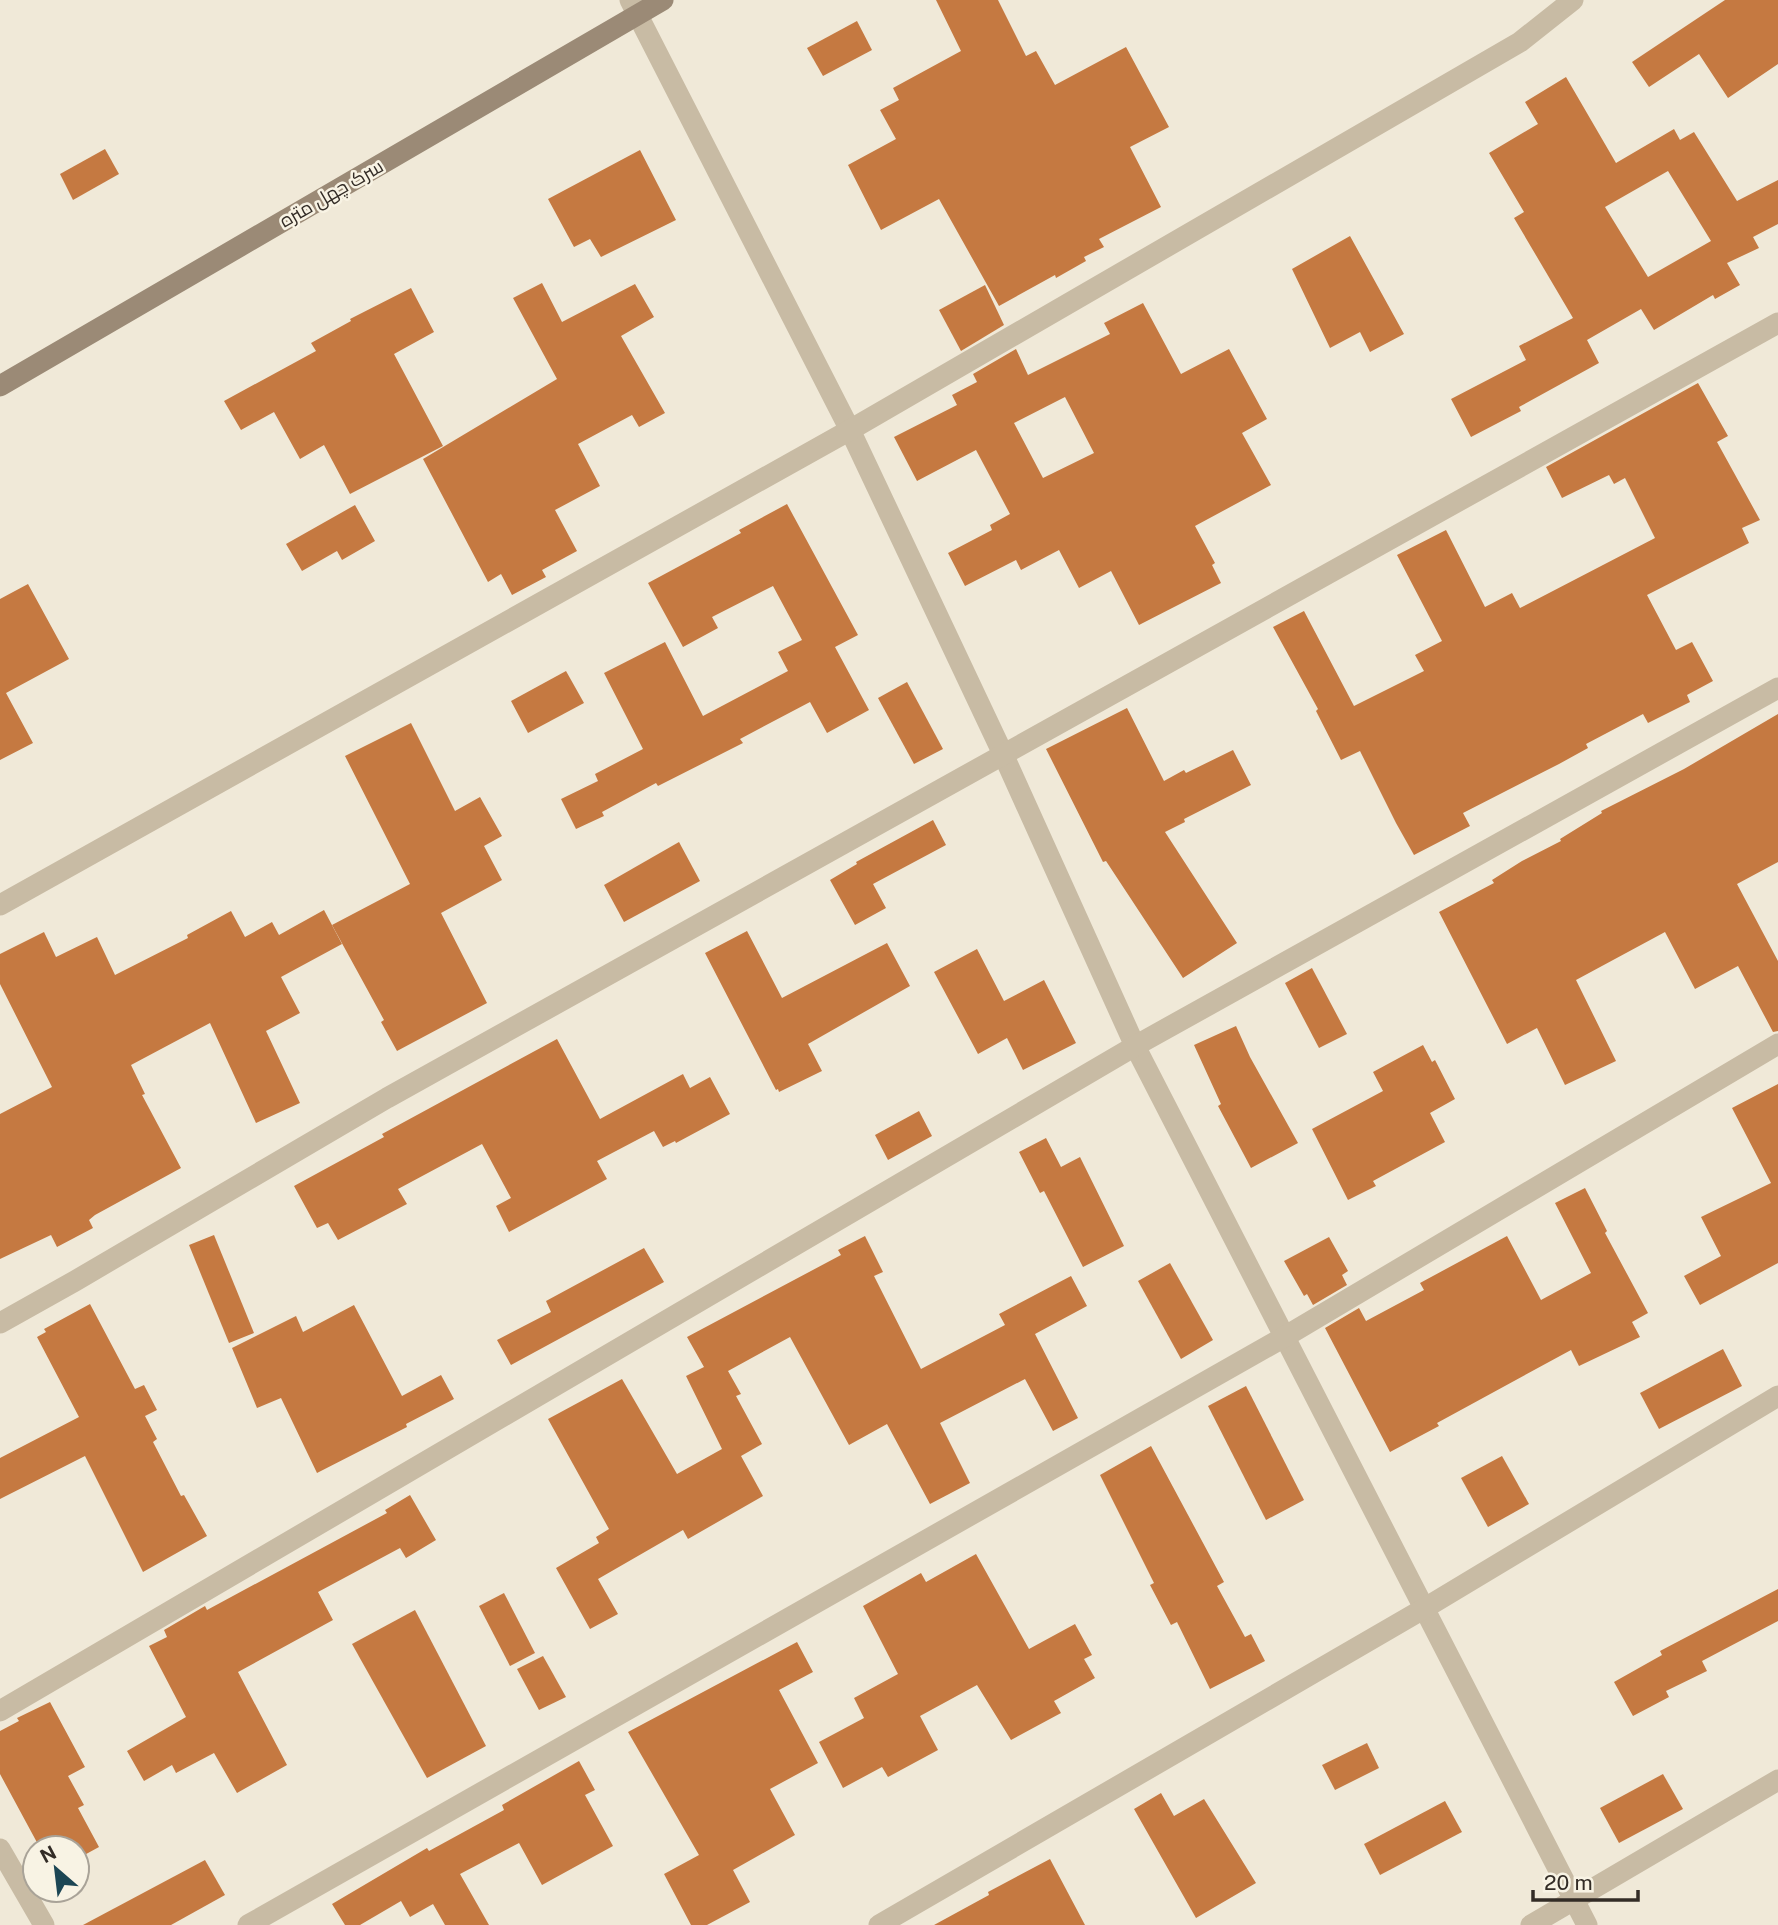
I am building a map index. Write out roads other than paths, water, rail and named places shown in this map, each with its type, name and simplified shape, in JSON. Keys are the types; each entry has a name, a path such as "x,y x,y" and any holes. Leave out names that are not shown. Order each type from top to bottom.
{"street":[{"name":"سرک چهل متره","path":"0,386 634,7 663,0"},
{"path":"0,905 850,430 1520,42 1573,0"},
{"path":"634,7 850,430 1003,754 1135,1046 1587,1925"},
{"path":"0,1323 387,1098 1778,323"},
{"path":"0,1710 1135,1046 1778,688"},
{"path":"248,1925 1286,1336 1778,1044"},
{"path":"879,1925 1425,1608 1778,1396"},
{"path":"1531,1925 1778,1780"},
{"path":"0,1849 44,1925"}]}
